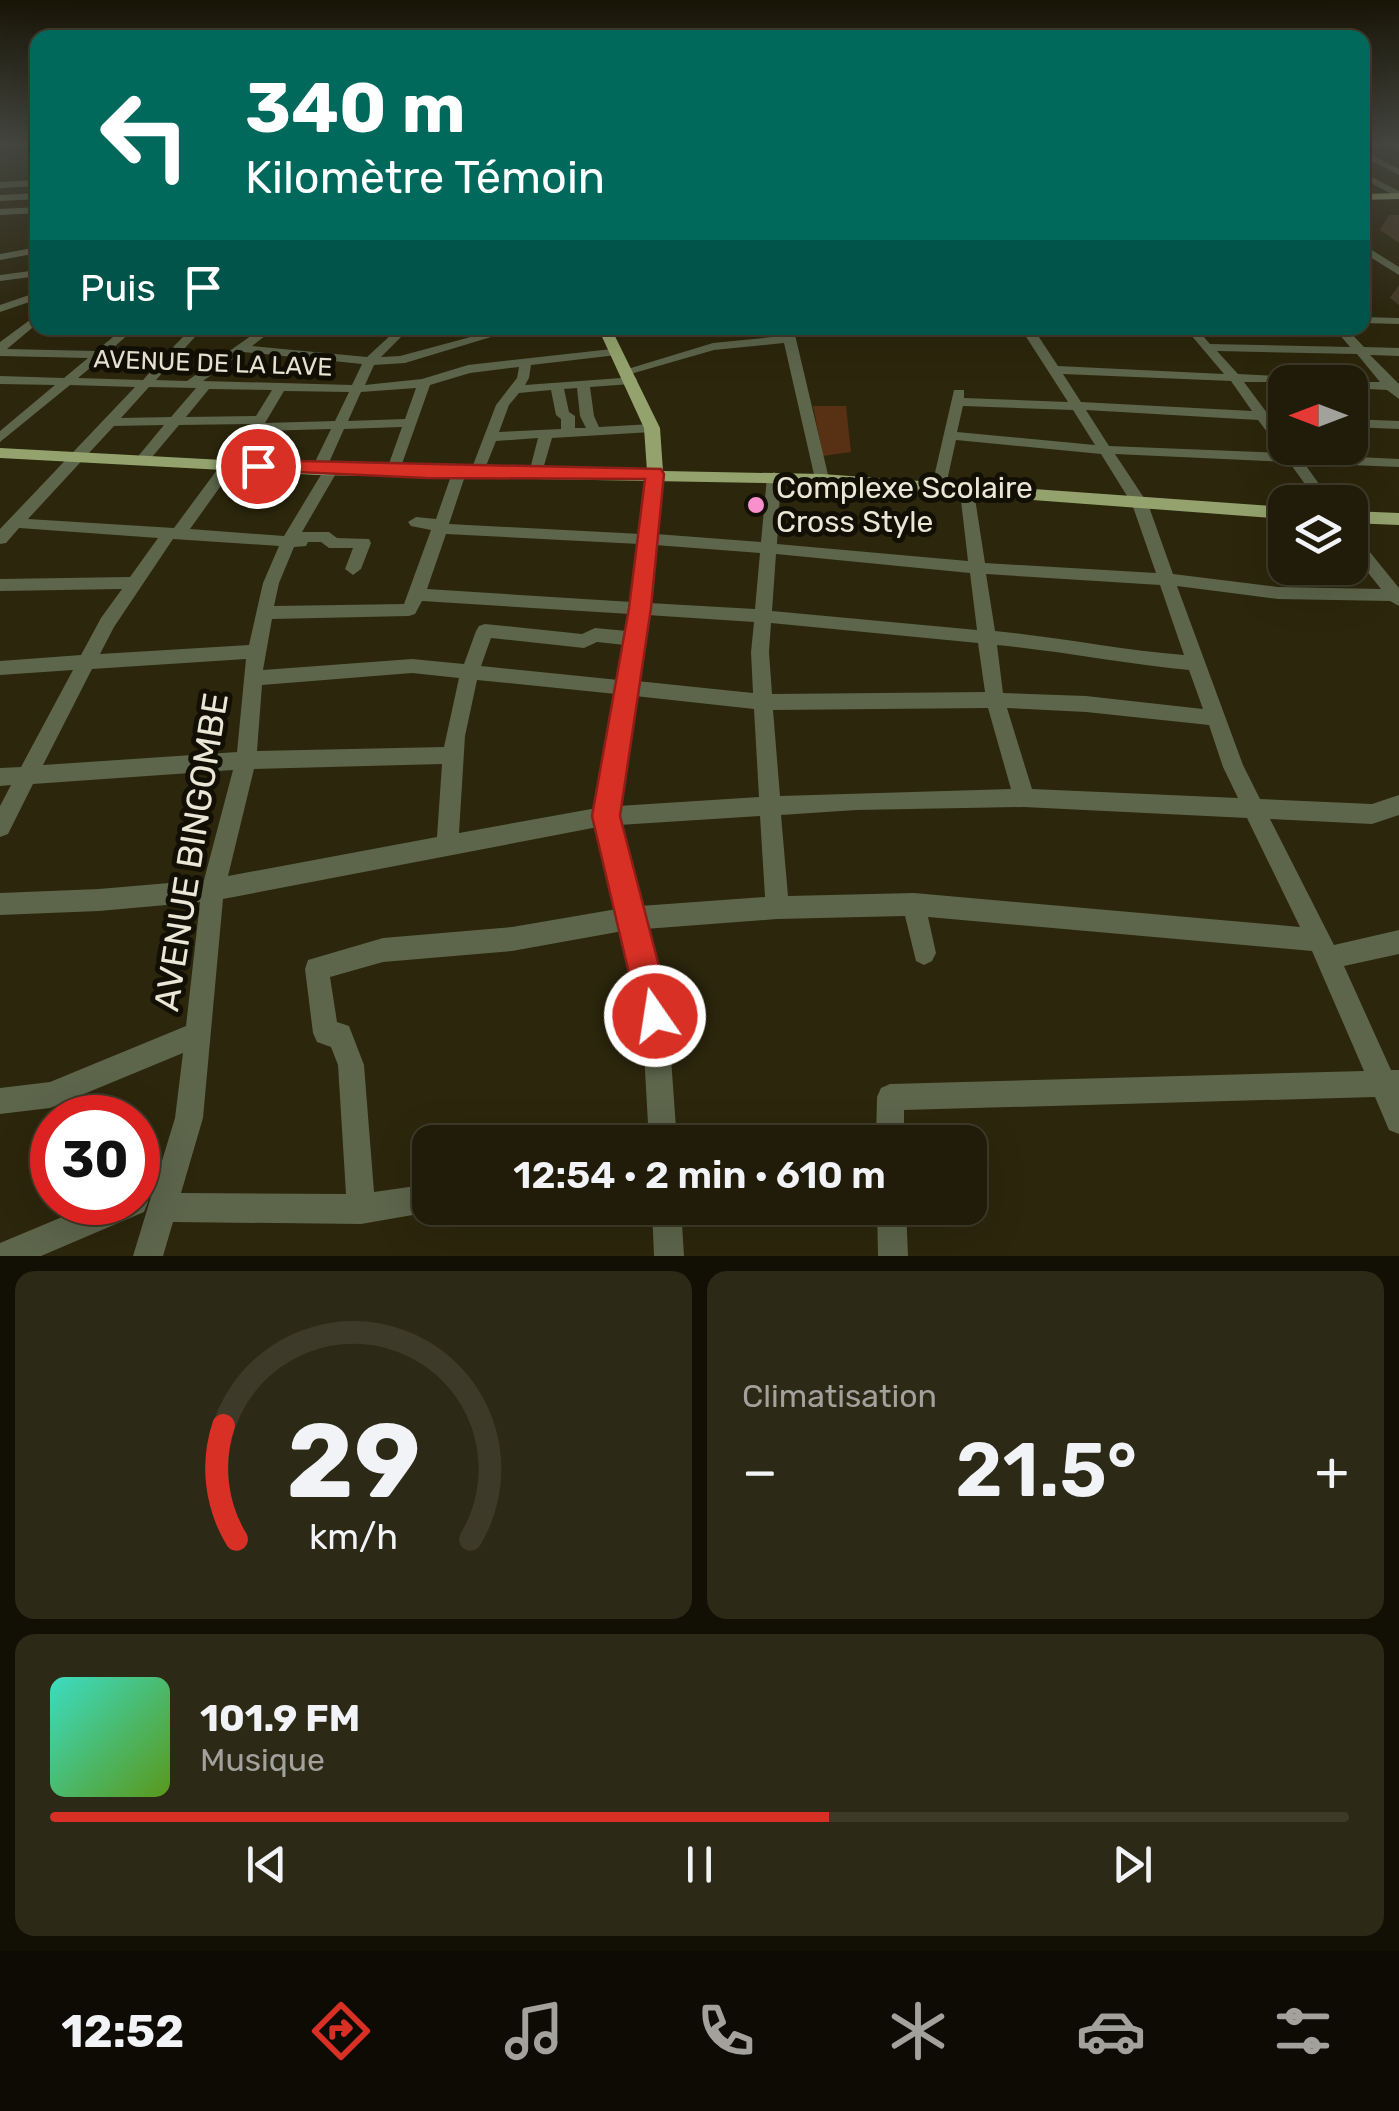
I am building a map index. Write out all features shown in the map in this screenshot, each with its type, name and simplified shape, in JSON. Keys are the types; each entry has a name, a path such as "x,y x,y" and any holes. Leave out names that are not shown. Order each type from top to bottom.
{"main road":[{"path":"608,335 652,428 655,474"},
{"path":"0,454 324,470 822,479 1268,512"},
{"path":"1368,517 1399,519"}],"street":[{"path":"20,211 29,203"},
{"path":"0,212 30,210"},
{"path":"0,257 30,251"},
{"path":"1370,252 1399,272"},
{"path":"0,278 30,274"},
{"path":"0,312 30,299"},
{"path":"0,312 30,316"},
{"path":"1370,320 1399,321"},
{"path":"0,350 30,324"},
{"path":"0,438 122,335"},
{"path":"0,539 12,519 77,458 191,335"},
{"path":"142,460 198,385 258,335"},
{"path":"330,358 350,335"},
{"name":"AVENUE BINGOMBE","path":"160,1181 189,1118 213,890 246,760 256,651 272,579 324,470 336,428 354,390 370,362 397,335"},
{"path":"238,348 370,362 416,358 491,335"},
{"path":"264,613 409,610 440,529 490,437 502,405 517,389 520,362 513,335"},
{"path":"734,335 738,346"},
{"path":"517,389 629,376 698,350 738,346 780,335"},
{"path":"788,335 822,479"},
{"path":"1031,335 1140,504 1214,718 1252,808 1392,1083 1399,1120"},
{"path":"1196,335 1268,423"},
{"path":"1346,335 1396,389"},
{"path":"1208,348 1399,352"},
{"path":"0,350 172,356"},
{"name":"AVENUE DE LA LAVE","path":"0,380 354,390 424,383 456,372 616,351"},
{"path":"1053,370 1268,381"},
{"path":"393,472 424,383"},
{"path":"582,384 586,416 594,431"},
{"path":"557,386 563,414 568,416 568,433"},
{"path":"1368,386 1396,389"},
{"path":"0,827 85,663 132,583 229,464 279,389"},
{"path":"938,490 958,396 1268,416"},
{"path":"110,422 336,428 411,424"},
{"path":"1368,424 1399,425"},
{"path":"490,437 652,428"},
{"path":"536,473 546,434"},
{"path":"950,435 1035,446 1268,451"},
{"path":"1368,460 1399,463"},
{"path":"655,474 640,608 606,816 655,1016 662,1125"},
{"path":"774,477 760,656 777,908"},
{"path":"967,492 995,700 1024,798"},
{"path":"12,519 363,543 353,568"},
{"path":"416,522 440,529 767,548 977,568 1166,579 1278,592 1398,597"},
{"path":"1368,561 1398,597"},
{"path":"0,585 132,583"},
{"path":"417,595 762,616 1195,663"},
{"path":"448,845 450,755 458,703 485,631 584,641 595,635 635,639"},
{"path":"0,668 256,651"},
{"path":"255,678 412,666 627,691 766,702 995,700 1086,704 1214,718"},
{"path":"0,776 246,760 450,755"},
{"path":"0,904 213,890 606,816 1024,798 1372,814 1399,805"},
{"path":"914,904 924,953"},
{"path":"361,1208 351,1065 340,1035 326,1033 317,969 383,950 519,938 633,918 914,904 1323,949 1399,942"},
{"path":"0,1101 50,1095 197,1034"},
{"path":"890,1125 890,1098 1392,1083"},
{"path":"160,1200 361,1208 412,1201"},
{"path":"6,1256 86,1225"},
{"name":"AVENUE BINGOMBE","path":"148,1256 150,1225"},
{"path":"668,1225 670,1256"},
{"path":"892,1225 893,1256"}],"shaded area":[{"path":"813,406 846,406 851,452 823,456"}],"place":[{"name":"Complexe Scolaire Cross Style","path":"756,505"}],"route":[{"path":"258,466 655,474 640,608 606,816 655,1016"}]}
